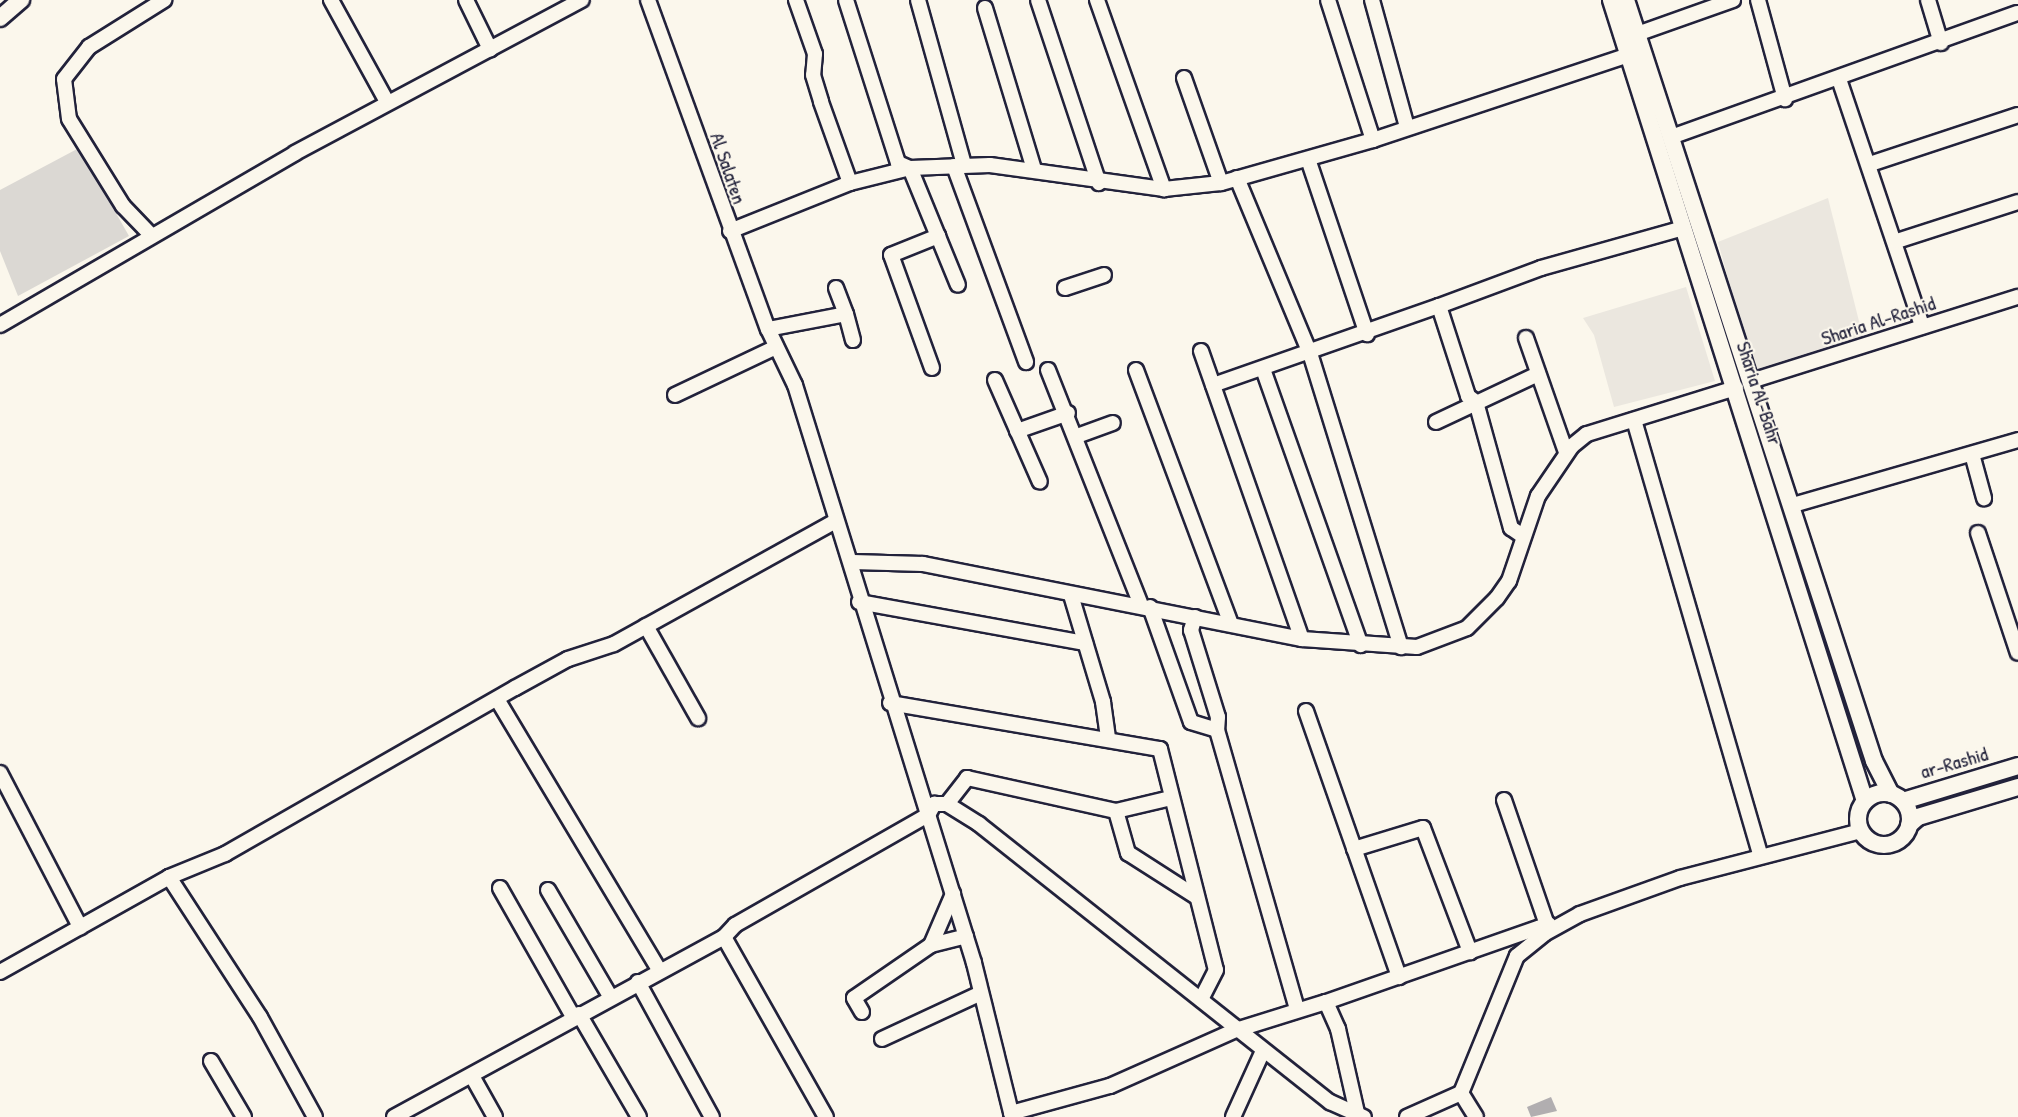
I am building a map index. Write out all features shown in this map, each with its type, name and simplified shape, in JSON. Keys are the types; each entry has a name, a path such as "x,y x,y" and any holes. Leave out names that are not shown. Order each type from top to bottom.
{"main road":[{"path":"0,18 21,0"},
{"name":"Sharia Al-Bahr","path":"1611,0 1683,228 1712,289"},
{"name":"Sharia Al-Bahr","path":"1626,0 1671,137 1712,289 1743,385 1865,801"},
{"name":"Sharia Al-Bahr","path":"1743,385 1793,505 1874,761 1897,798"},
{"name":"ar-Rashid","path":"1897,798 2018,766"},
{"path":"1909,825 1897,798 1865,801 1858,815 1861,831 1872,842 1886,845 1899,841 1909,825 1918,817 2018,787"}],"street":[{"path":"151,235 123,206 69,119 64,80 89,47 164,0"},
{"path":"331,0 387,102"},
{"path":"466,0 490,50"},
{"path":"0,325 151,235 387,102 582,0"},
{"name":"Al Salaten","path":"648,0 730,231 768,329 795,385 836,521 853,562 859,602 966,936 1011,1115"},
{"path":"796,0 815,54 813,75 850,183"},
{"path":"846,0 898,163 910,168 958,285"},
{"path":"918,0 959,165 1026,362"},
{"path":"1038,0 1099,183"},
{"path":"1097,0 1164,189"},
{"path":"1328,0 1373,140"},
{"path":"1372,0 1407,127"},
{"path":"1637,34 1733,0"},
{"path":"1758,0 1785,99"},
{"path":"1928,0 1941,43"},
{"path":"985,8 1034,169"},
{"path":"1671,137 1839,80 2018,13"},
{"path":"730,231 850,183 910,168 959,165 1034,169 1099,183 1164,189 1221,183 1373,140 1629,55"},
{"path":"1184,78 1221,183"},
{"path":"1839,80 1897,242 1923,326"},
{"path":"1870,164 2018,115"},
{"path":"1308,159 1367,334"},
{"path":"1237,178 1310,353 1401,647"},
{"path":"1897,242 2018,202"},
{"path":"1213,385 1367,334 1541,268 1683,228"},
{"path":"932,368 891,255 938,236"},
{"path":"1065,288 1104,275"},
{"path":"836,288 853,340"},
{"name":"Sharia Al-Rashid","path":"853,562 923,564 1071,595 1146,606 1302,639 1401,647 1431,644 1467,628 1509,581 1538,495 1566,452 1587,434 2018,297"},
{"path":"1439,306 1468,396 1476,402 1511,528 1523,536"},
{"path":"768,329 846,314"},
{"path":"1526,338 1566,452"},
{"path":"675,395 776,347"},
{"path":"1201,351 1302,639"},
{"path":"1137,369 1231,624"},
{"path":"1263,369 1361,645"},
{"path":"1048,370 1068,413 1191,722 1217,730"},
{"path":"1436,422 1538,374"},
{"path":"995,380 1040,482"},
{"path":"1017,431 1068,413"},
{"path":"1634,420 1760,855"},
{"path":"1077,436 1113,423"},
{"path":"1793,505 2018,440"},
{"path":"1972,454 1984,498"},
{"path":"0,972 169,877 225,854 568,659 646,626 836,521"},
{"path":"1978,533 2018,653"},
{"path":"1071,595 1108,739"},
{"path":"859,602 1085,643"},
{"path":"1195,617 1191,630 1218,717 1217,730 1297,1009"},
{"path":"646,626 698,718"},
{"path":"497,699 660,971"},
{"path":"890,703 1160,749 1195,896 1216,970 1201,999"},
{"path":"1306,711 1399,977"},
{"path":"0,774 80,927"},
{"path":"947,804 967,778 1116,811 1171,798"},
{"path":"1504,800 1547,925"},
{"path":"394,1117 472,1076 610,996 724,937 745,919 928,814 934,804 947,804 1201,999 1236,1030 1330,1102 1360,1116"},
{"path":"1116,811 1128,853 1195,896"},
{"path":"1354,849 1424,828 1470,952"},
{"path":"1011,1115 1110,1086 1236,1030 1297,1009 1326,1002 1547,925 1760,855 1861,831"},
{"path":"169,877 260,1017 315,1117"},
{"path":"501,888 639,1117"},
{"path":"548,890 610,996"},
{"path":"931,945 953,894"},
{"path":"1415,1116 1461,1093 1517,956 1580,914"},
{"path":"862,1012 854,998 931,945 966,936"},
{"path":"724,937 826,1117"},
{"path":"638,982 712,1117"},
{"path":"882,1039 981,993"},
{"path":"1326,1002 1338,1029 1360,1116"},
{"path":"1233,1117 1263,1051"},
{"path":"211,1061 244,1117"},
{"path":"472,1076 495,1117"},
{"path":"1461,1093 1476,1117"}],"shaded area":[{"path":"79,148 129,236 18,296 0,251 0,190"},
{"path":"1828,198 1863,337 1754,373 1718,242"},
{"path":"1686,287 1715,381 1614,407 1594,335 1583,318"},
{"path":"1551,1097 1557,1111 1531,1117 1527,1107"}]}
